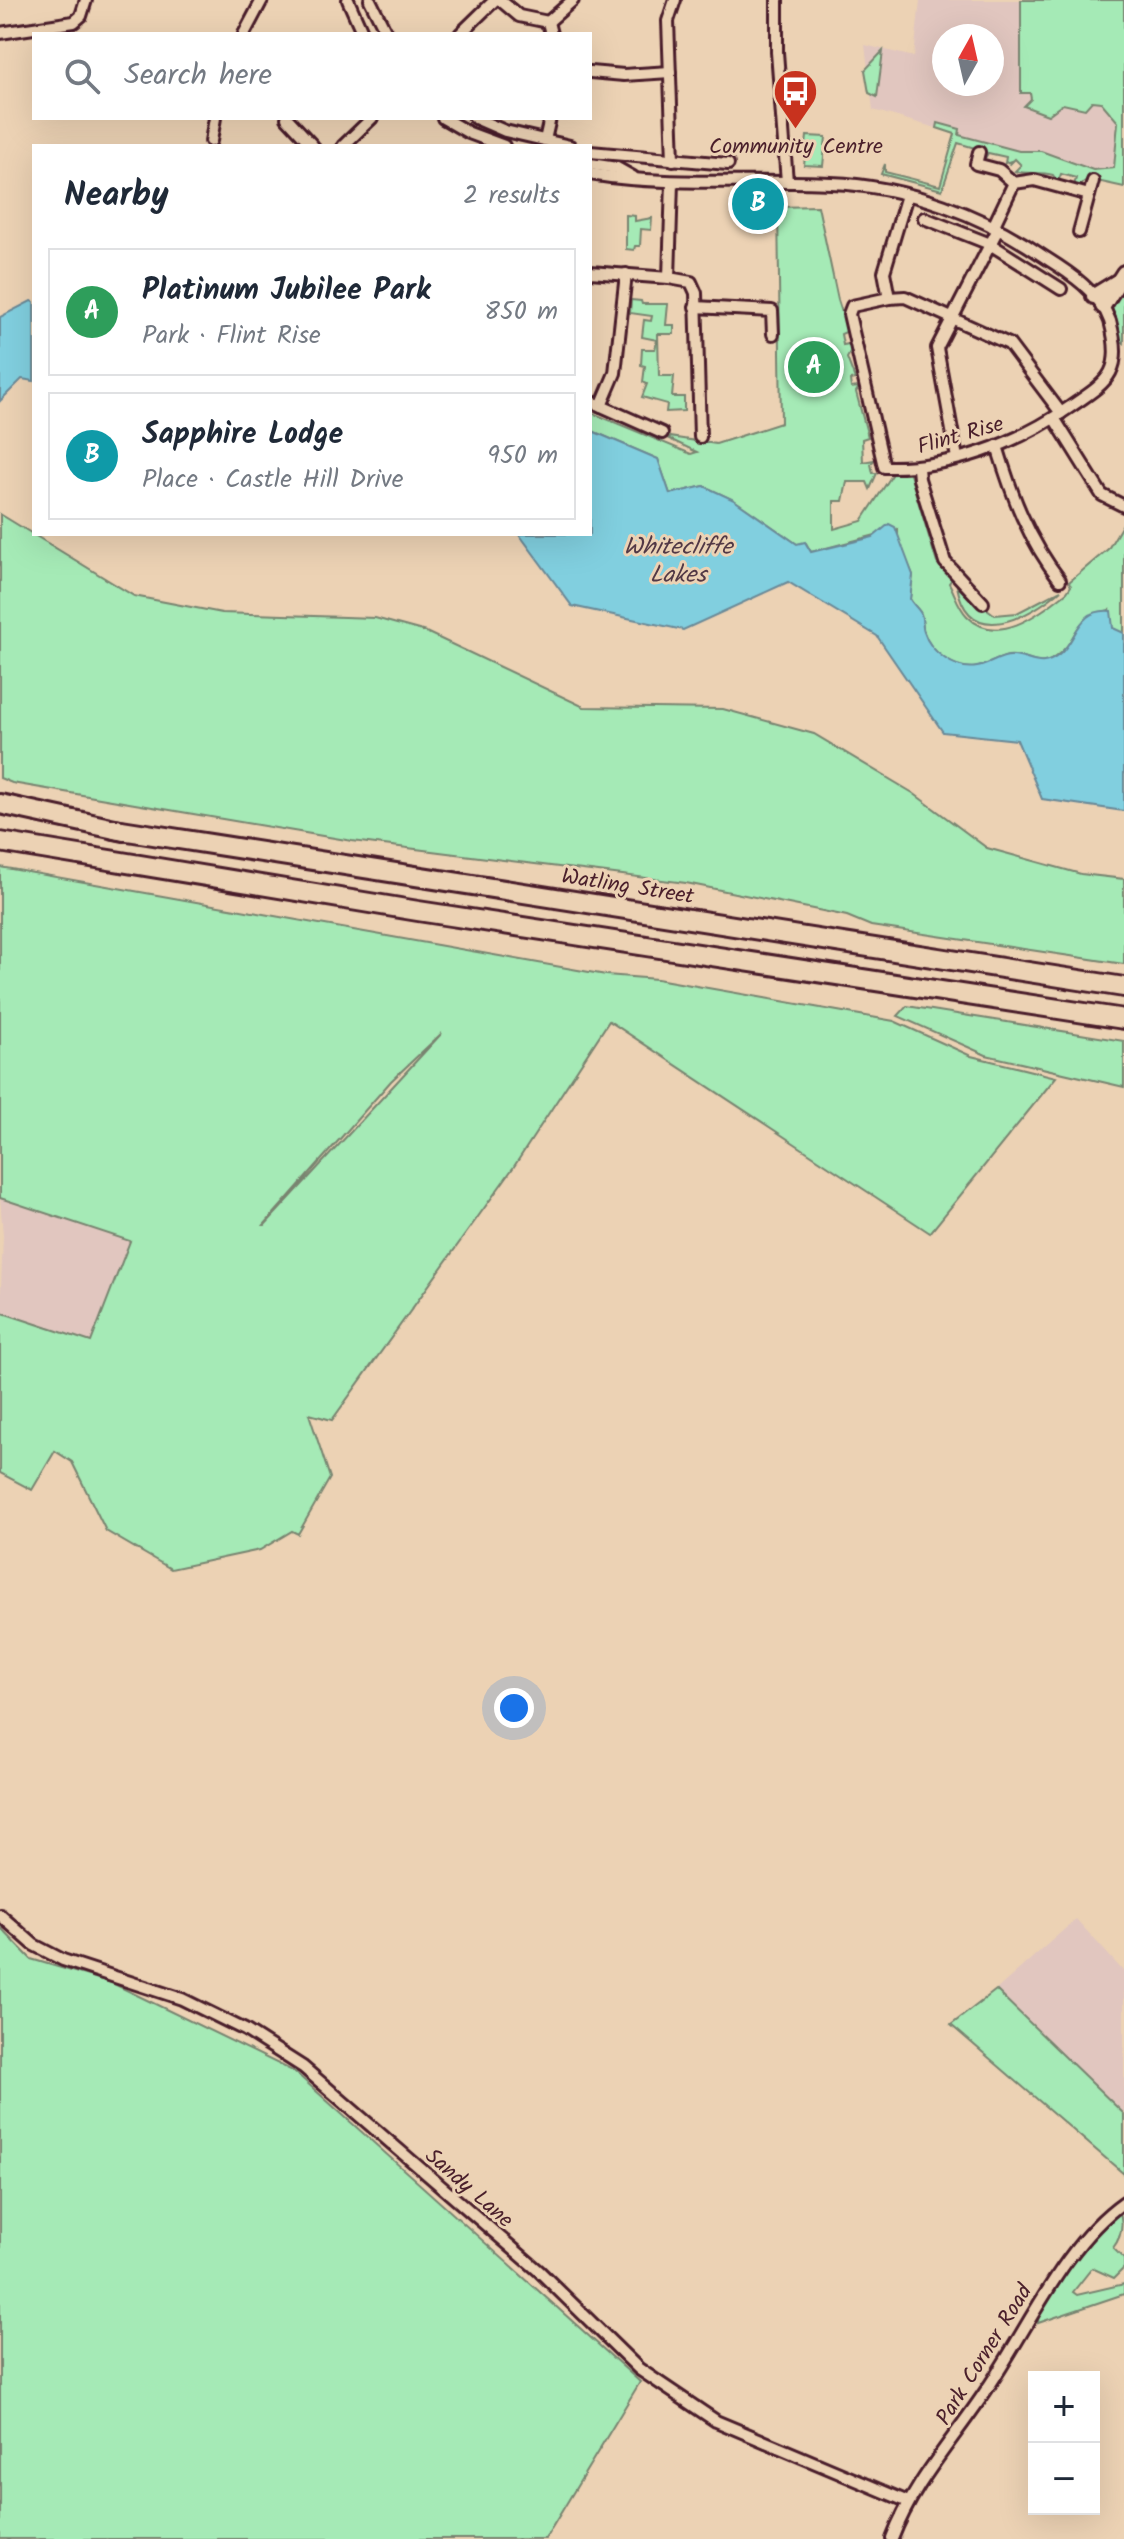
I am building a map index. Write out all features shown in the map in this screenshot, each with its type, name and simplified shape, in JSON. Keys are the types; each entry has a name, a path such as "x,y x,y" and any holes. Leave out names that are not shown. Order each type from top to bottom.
{"highway":[{"path":"0,804 117,830"},
{"path":"0,812 117,830"},
{"name":"Watling Street","path":"117,830 1124,987"},
{"path":"0,842 137,862 418,911 1124,1019"},
{"path":"1034,1005 1124,1025"}],"street":[{"path":"0,33 74,22 81,16 86,0"},
{"path":"245,32 262,0"},
{"path":"348,0 362,32"},
{"path":"370,0 386,32"},
{"path":"462,32 498,0 519,16 548,22"},
{"path":"548,22 573,0"},
{"path":"673,160 668,17 675,0"},
{"path":"777,0 777,52 787,182"},
{"path":"548,22 550,32"},
{"path":"592,72 624,75 670,72"},
{"path":"211,141 215,120"},
{"path":"289,120 311,144"},
{"path":"345,144 370,120"},
{"path":"447,120 500,144"},
{"path":"480,120 505,131 562,144"},
{"path":"545,140 550,120"},
{"path":"592,152 728,164"},
{"path":"979,152 976,164 999,170 1014,183 1034,180 1089,195"},
{"path":"592,164 617,168 635,178"},
{"path":"592,174 672,182 849,184 907,195 996,228 1050,260 1098,301 1120,278"},
{"path":"1079,232 1093,181"},
{"path":"669,278 672,182"},
{"path":"957,458 937,350 990,244 1014,183"},
{"path":"907,195 884,272 889,298 904,297 1009,344 1058,416 1102,495 1124,506"},
{"path":"924,218 990,244 1061,289"},
{"path":"592,272 691,282 696,293 700,437"},
{"path":"601,406 615,373 626,274"},
{"name":"Flint Rise","path":"889,298 852,306 849,315 880,459 884,467 918,468 997,446 1058,416 1103,386 1112,377 1115,339 1098,301"},
{"path":"695,307 772,311 773,334"},
{"path":"592,402 662,433"},
{"path":"997,446 1020,518 1034,537 1036,549 1060,580"},
{"path":"918,468 945,562 983,603"},
{"name":"Sandy Lane","path":"0,1915 34,1945 63,1960 182,1999 245,2030 303,2067 539,2271 639,2369 716,2421 906,2501"},
{"name":"Park Corner Road","path":"892,2539 906,2501 1001,2368 1052,2280 1105,2215 1124,2202"}],"shaded area":[{"path":"920,0 1124,0 1124,187 956,141 957,134 873,110 865,45 914,57"},
{"path":"0,1198 130,1240 91,1343 0,1312 3,1236"},
{"path":"1076,1919 1124,1972 1124,2114 996,1990"}],"green space":[{"path":"1021,0 1124,0 1124,187 1088,179 1077,187 1074,186 1076,178 1061,174 1058,182 1053,175 1015,171 1021,165 1015,159 1009,165 1011,161 1005,163 1006,157 988,153 984,160 985,151 958,143 942,190 881,174 885,164 885,172 940,186 955,134 937,128 938,123 960,129 959,135 1019,151 1041,151 1093,170 1114,168 1118,122 1101,102 1092,101 1085,109 1063,104 1048,115 1024,106 1031,99 1030,93 1021,93"},
{"path":"883,51 877,97 869,93 865,70"},
{"path":"807,136 826,137 823,166 804,165"},
{"path":"818,206 838,300 848,331 841,334 843,345 849,344 851,351 847,358 855,379 850,380 851,388 859,387 856,392 868,437 862,439 863,462 874,460 871,464 873,473 877,473 870,489 867,482 847,482 843,501 834,501 834,529 862,521 894,472 909,471 937,563 952,579 949,583 959,605 979,625 992,629 1018,624 1067,592 1071,586 1069,582 1108,549 1124,522 1124,674 1078,697 1109,610 1087,619 1063,650 1049,661 1037,662 1008,656 977,668 950,662 927,640 921,614 910,599 913,575 898,541 898,529 811,552 806,543 797,544 734,500 704,486 670,494 658,459 592,431 592,413 691,454 697,452 663,436 716,444 781,423 778,207"},
{"path":"626,215 635,216 635,221 652,218 651,230 641,229 640,246 635,246 634,250 626,249"},
{"path":"1124,283 1124,343 1119,339 1112,306"},
{"path":"631,300 641,301 642,304 668,304 666,325 674,325 674,334 658,334 659,376 674,376 672,397 684,397 684,411 666,412 667,404 642,397 647,384 643,382 645,366 641,365 642,349 655,349 657,340 642,337 644,320 651,321 652,316 630,313"},
{"path":"0,514 134,596 222,613 375,618 426,632 584,707 723,709 814,734 913,793 987,848 1081,874 1124,879 1124,964 871,926 847,916 686,883 352,841 12,783 0,778"},
{"path":"957,586 979,608 983,606 995,615 1017,613 1061,590 1018,617 987,623 974,617 964,606"},
{"path":"0,867 606,975 657,979 894,1021 971,1056 1056,1077 930,1233 609,1021 513,1168 332,1420 309,1414 330,1478 298,1534 292,1531 260,1550 171,1569 106,1531 72,1462 55,1451 32,1490 0,1473 0,1312 91,1342 130,1241 0,1198","holes":["442,1033 265,1225 391,1081"]},
{"path":"907,1006 1124,1041 1124,1087 986,1055 898,1016"},
{"path":"0,1927 31,1959 112,1983 295,2072 640,2382 545,2539 0,2539"},
{"path":"996,1990 1124,2114 1124,2174 951,2025"},
{"path":"1119,2209 1121,2229 1113,2248 1124,2259 1124,2268 1114,2278 1092,2268 1073,2292 1077,2295 1124,2284 1124,2294 1038,2323 1040,2310 1057,2279 1096,2231"}],"water":[{"path":"32,301 32,381 22,379 0,401 0,317"},
{"name":"Whitecliffe Lakes","path":"592,431 658,459 670,494 704,486 734,500 797,544 805,542 811,552 873,537 889,524 895,527 913,575 910,599 921,614 927,639 938,653 953,663 977,667 1008,656 1046,662 1059,655 1091,614 1111,611 1113,628 1124,633 1124,811 1042,799 1017,740 943,732 877,636 788,582 683,630 572,606 520,536 592,536"}],"place":[{"name":"Community Centre","path":"796,131"},
{"name":"Sapphire Lodge","path":"758,204"},
{"name":"Platinum Jubilee Park","path":"814,367"}]}
